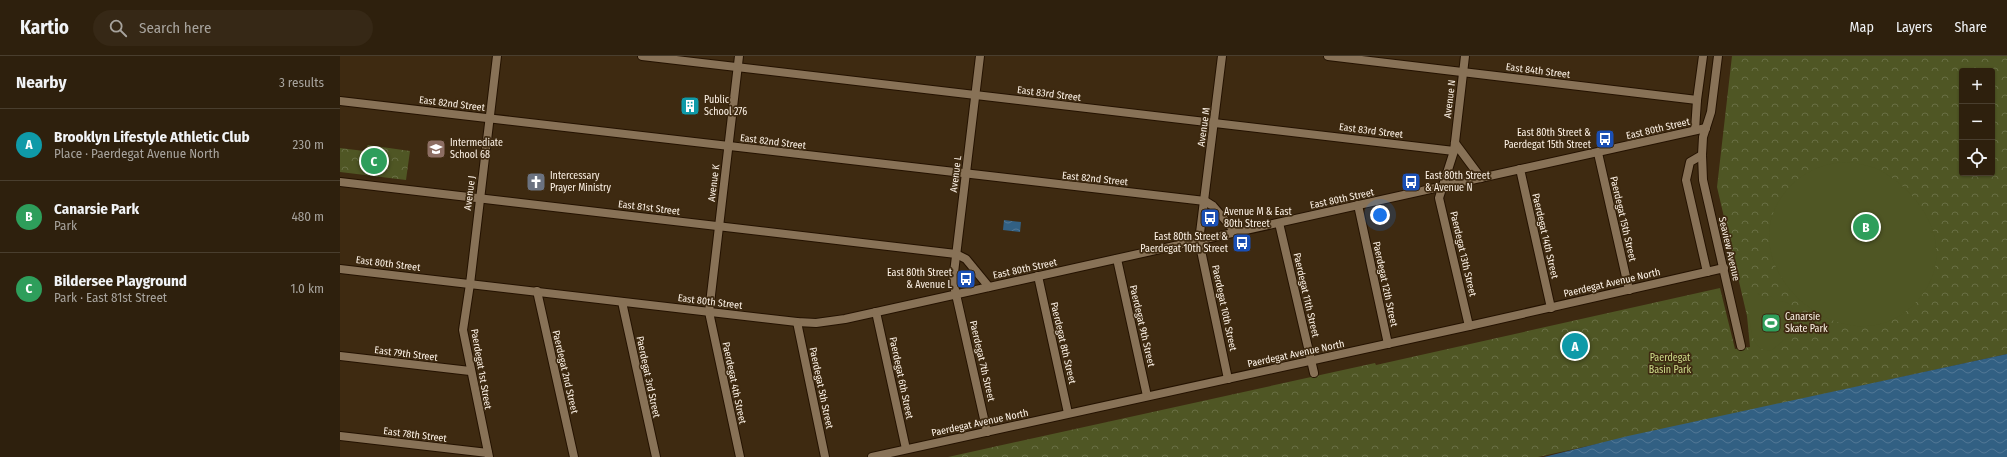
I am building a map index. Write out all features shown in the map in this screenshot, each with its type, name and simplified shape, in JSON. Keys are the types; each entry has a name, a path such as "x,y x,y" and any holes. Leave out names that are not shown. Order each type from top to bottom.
{"street":[{"name":"Avenue J","path":"470,284 497,56"},
{"name":"East 83rd Street","path":"642,56 1215,123 1454,147"},
{"name":"Avenue K","path":"709,312 739,56"},
{"name":"Avenue L","path":"956,294 953,281 980,56"},
{"name":"Avenue M","path":"1199,241 1215,123 1222,56"},
{"name":"East 84th Street","path":"1328,56 1697,100"},
{"name":"Avenue N","path":"1443,186 1454,147 1465,56"},
{"path":"1695,130 1697,100 1703,56"},
{"name":"Seaview Avenue","path":"1718,56 1711,112 1703,137 1703,180 1741,346"},
{"name":"East 82nd Street","path":"340,101 966,175 1205,201"},
{"name":"East 80th Street","path":"340,269 798,322 831,322 1706,128"},
{"path":"1454,147 1481,178"},
{"name":"Paerdegat 15th Street","path":"1598,152 1629,290"},
{"path":"1702,155 1690,162 1686,180 1707,272"},
{"name":"Paerdegat 14th Street","path":"1520,170 1551,308"},
{"name":"East 81st Street","path":"340,182 956,254"},
{"name":"Paerdegat 13th Street","path":"1443,186 1439,198 1469,326"},
{"path":"1205,201 1213,206 1236,232"},
{"name":"Paerdegat 12th Street","path":"1358,205 1388,344"},
{"name":"Paerdegat 11th Street","path":"1279,223 1314,373"},
{"name":"Paerdegat 10th Street","path":"1199,241 1228,379"},
{"path":"956,254 966,259 989,287"},
{"name":"Paerdegat 9th Street","path":"1116,259 1147,396"},
{"name":"Paerdegat Avenue North","path":"872,457 1551,308 1724,268"},
{"name":"Paerdegat 8th Street","path":"1038,276 1068,413"},
{"name":"Paerdegat 1st Street","path":"470,284 463,330 488,455"},
{"name":"Paerdegat 2nd Street","path":"537,291 574,457"},
{"name":"Paerdegat 7th Street","path":"956,294 987,432"},
{"name":"Paerdegat 3rd Street","path":"622,302 656,457"},
{"name":"Paerdegat 4th Street","path":"709,312 740,457"},
{"name":"Paerdegat 6th Street","path":"876,312 906,449"},
{"name":"Paerdegat 5th Street","path":"798,322 825,457"},
{"name":"East 79th Street","path":"340,356 470,371"},
{"name":"East 78th Street","path":"340,436 488,455"}],"green space":[{"name":"Paerdegat Basin Park","path":"1732,56 2007,56 2007,354 1538,457 948,457 1375,363 1376,365 1720,288 1735,349 1750,347 1747,316 1717,187"},
{"path":"368,145 410,151 406,180 340,172 340,148 364,151"},
{"path":"1847,162 1876,169 1885,173 1901,185 1914,198 1925,214 1933,230 1936,247 1935,265 1930,283 1918,300 1891,321 1860,326 1830,319 1803,303 1782,279 1771,251 1771,221 1786,191 1792,184 1814,170 1830,164"},
{"name":"Canarsie Skate Park","path":"1748,293 1757,293 1765,298 1771,296 1776,301 1788,303 1793,310 1796,330 1771,351 1763,349 1757,345 1753,338 1745,298"}],"water":[{"path":"1004,220 1021,222 1020,232 1003,230"},
{"path":"2007,354 2007,457 1544,457 1628,436"}],"place":[{"name":"Public School 276","path":"690,106"},
{"name":"East 80th Street & Paerdegat 15th Street","path":"1605,139"},
{"name":"Intermediate School 68","path":"436,149"},
{"name":"Bildersee Playground","path":"374,161"},
{"name":"Intercessary Prayer Ministry","path":"536,182"},
{"name":"East 80th Street & Avenue N","path":"1411,182"},
{"name":"Avenue M & East 80th Street","path":"1210,218"},
{"name":"Canarsie Park","path":"1866,227"},
{"name":"East 80th Street & Paerdegat 10th Street","path":"1242,243"},
{"name":"East 80th Street & Avenue L","path":"966,279"},
{"name":"Canarsie Skate Park","path":"1771,323"},
{"name":"Brooklyn Lifestyle Athletic Club","path":"1575,346"}]}
